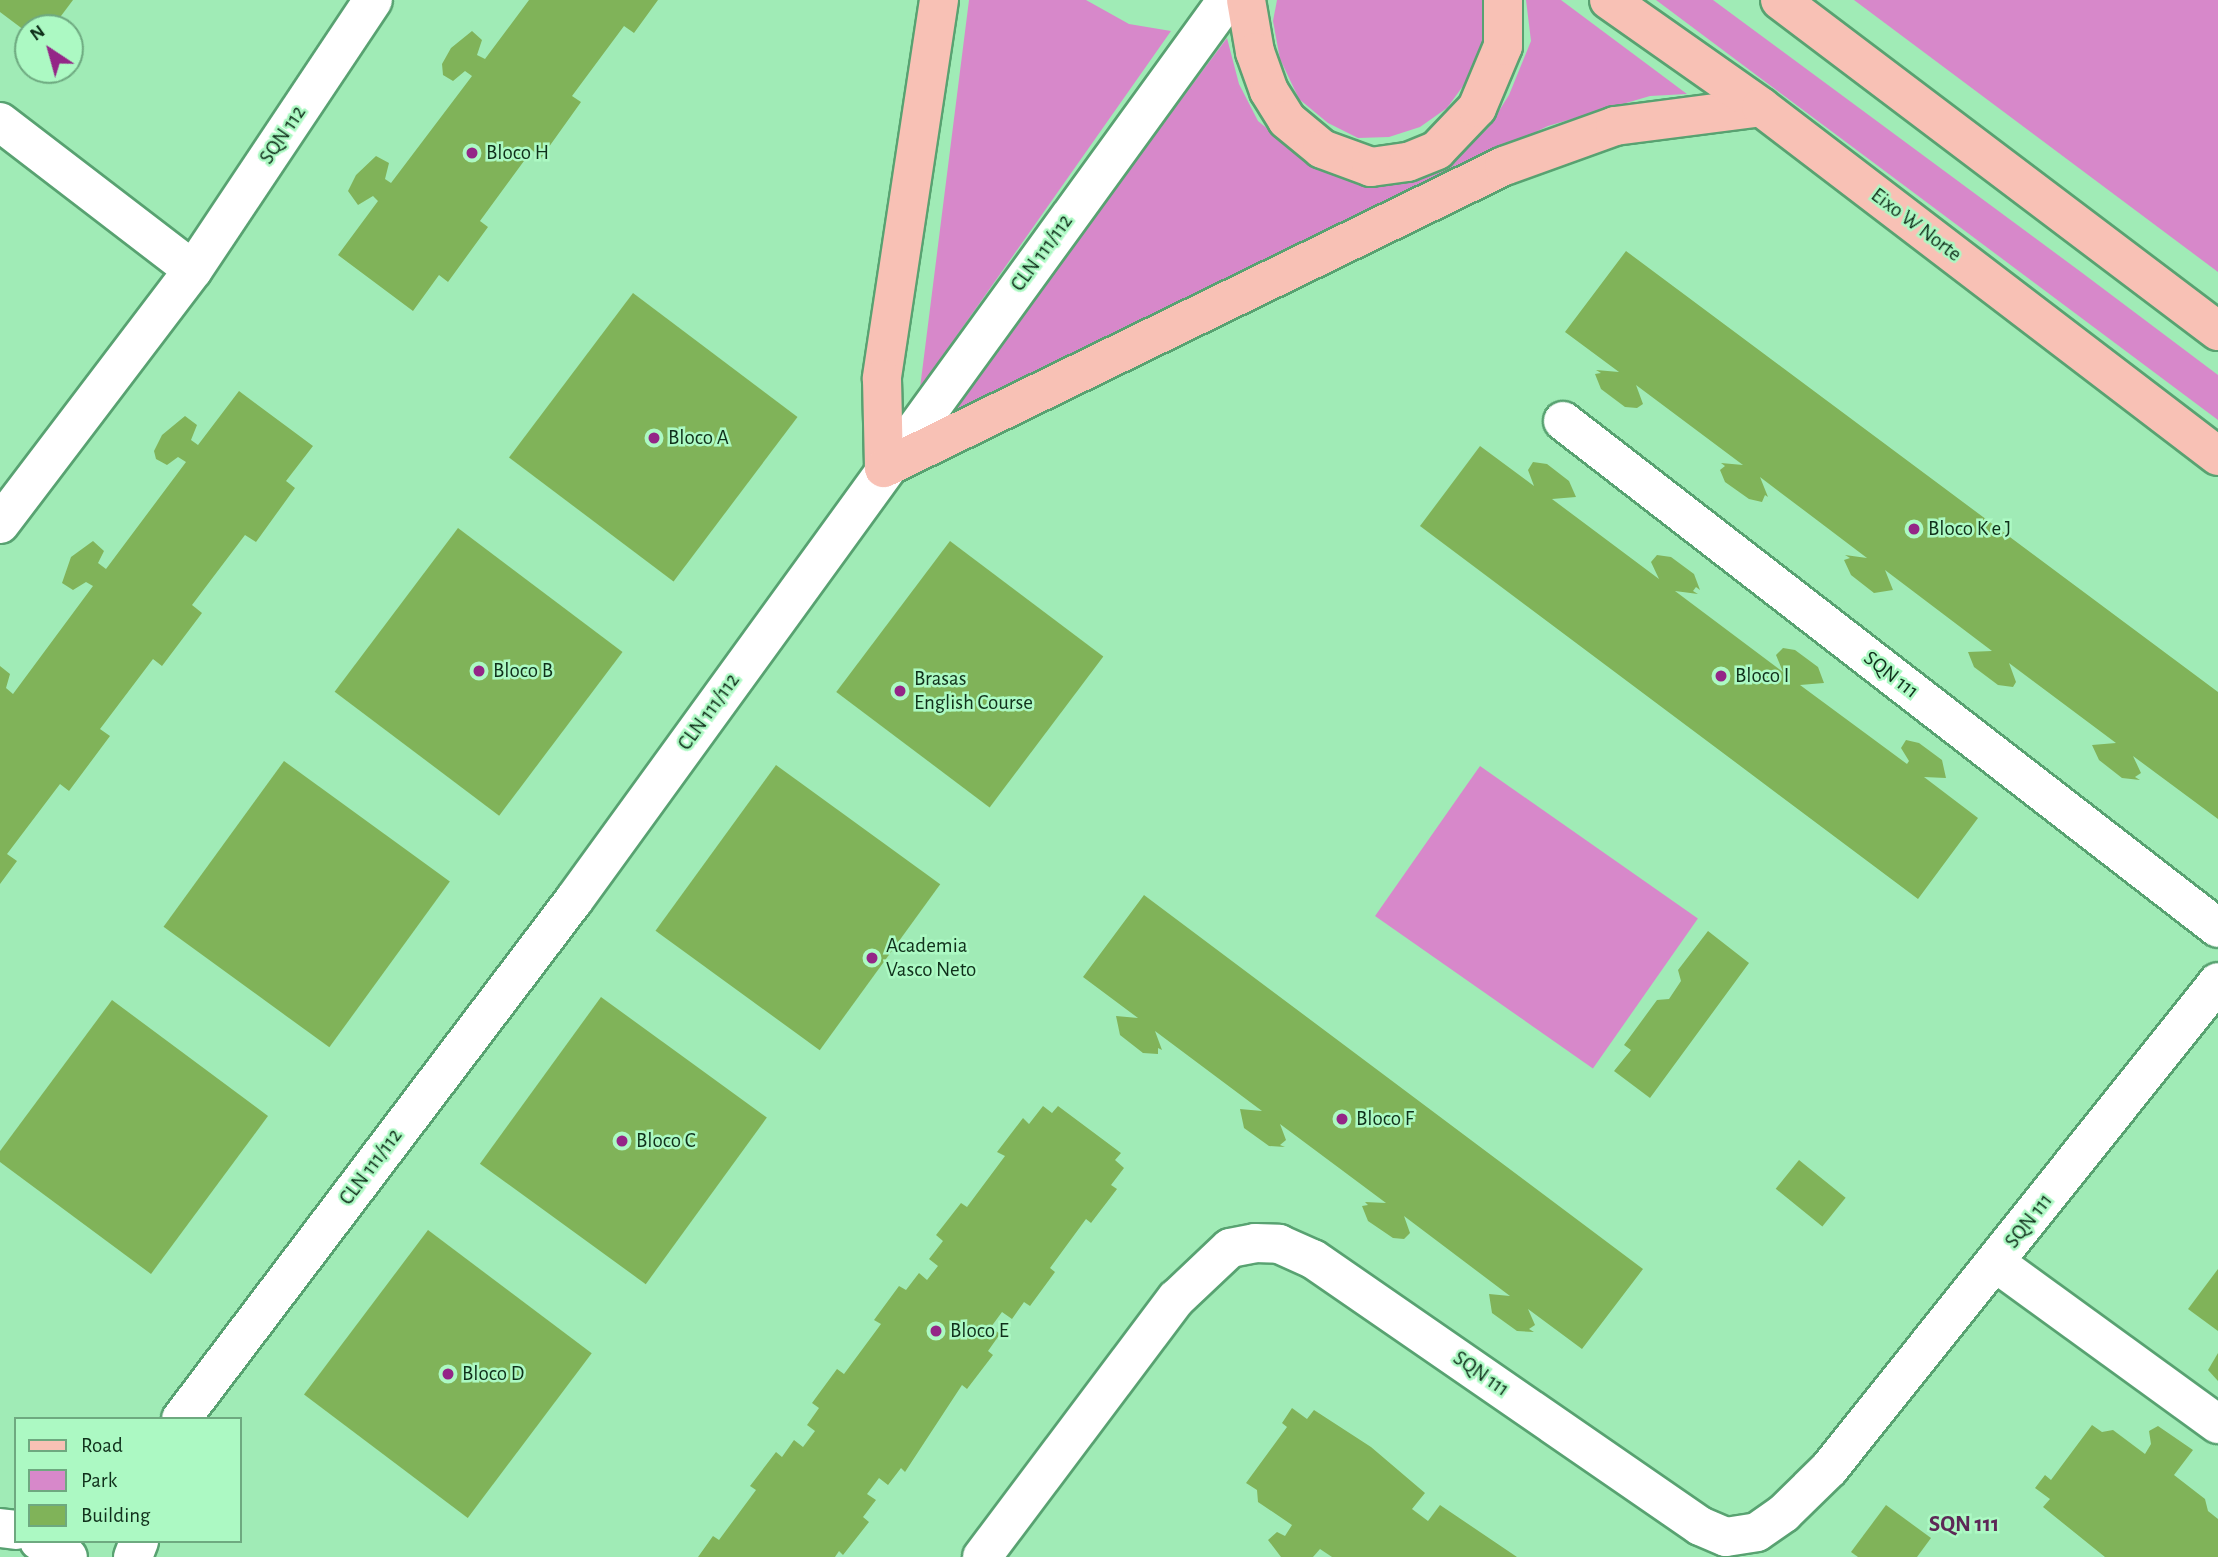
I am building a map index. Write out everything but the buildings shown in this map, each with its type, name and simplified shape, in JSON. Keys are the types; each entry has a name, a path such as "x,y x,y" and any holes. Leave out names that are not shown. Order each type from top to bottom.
{"main road":[{"path":"939,0 882,379 884,468 1504,166 1615,126 1761,107"},
{"path":"1246,0 1255,52 1269,91 1287,120 1322,149 1371,167 1408,162 1437,150 1477,108 1503,46 1503,0"},
{"name":"Eixo W Norte","path":"1609,0 1761,107 2218,456"},
{"path":"1780,0 2218,331"}],"street":[{"name":"SQN 112","path":"0,524 193,270 373,0"},
{"name":"CLN 111/112","path":"181,1417 574,900 884,468 1227,0"},
{"path":"0,122 193,270"},
{"name":"SQN 111","path":"1563,421 2218,928"},
{"name":"SQN 111","path":"982,1557 1176,1299 1230,1248 1279,1244 1313,1259 1700,1526 1726,1537 1757,1532 1784,1513 1829,1469 2218,982"},
{"name":"SQN 111","path":"1996,1263 2218,1424"},
{"path":"43,1543 68,1557"}],"green space":[{"path":"969,0 1086,0 1129,24 1171,31 920,388"},
{"path":"1277,0 1486,0 1488,31 1482,60 1447,108 1420,127 1389,137 1358,138 1328,123 1299,99 1280,59 1273,21"},
{"path":"1526,0 1561,0 1687,94 1650,96 1548,126 943,419 1227,38 1239,84 1258,121 1293,150 1433,166 1462,152 1488,128 1509,95 1531,41"},
{"path":"1656,0 1713,0 2081,272 2218,375 2218,420"},
{"path":"1854,0 2218,0 2218,272"},
{"path":"1480,766 1698,919 1593,1068 1375,916"}],"place":[{"name":"Bloco H","path":"472,153"},
{"name":"Bloco A","path":"654,438"},
{"name":"Bloco K e J","path":"1914,529"},
{"name":"Bloco B","path":"479,671"},
{"name":"Bloco I","path":"1721,676"},
{"name":"Brasas English Course","path":"900,691"},
{"name":"Academia Vasco Neto","path":"872,958"},
{"name":"Bloco F","path":"1342,1119"},
{"name":"Bloco C","path":"622,1141"},
{"name":"Bloco E","path":"936,1331"},
{"name":"Bloco D","path":"448,1374"}],"district":[{"name":"SQN 111","path":"1964,1525"}]}
